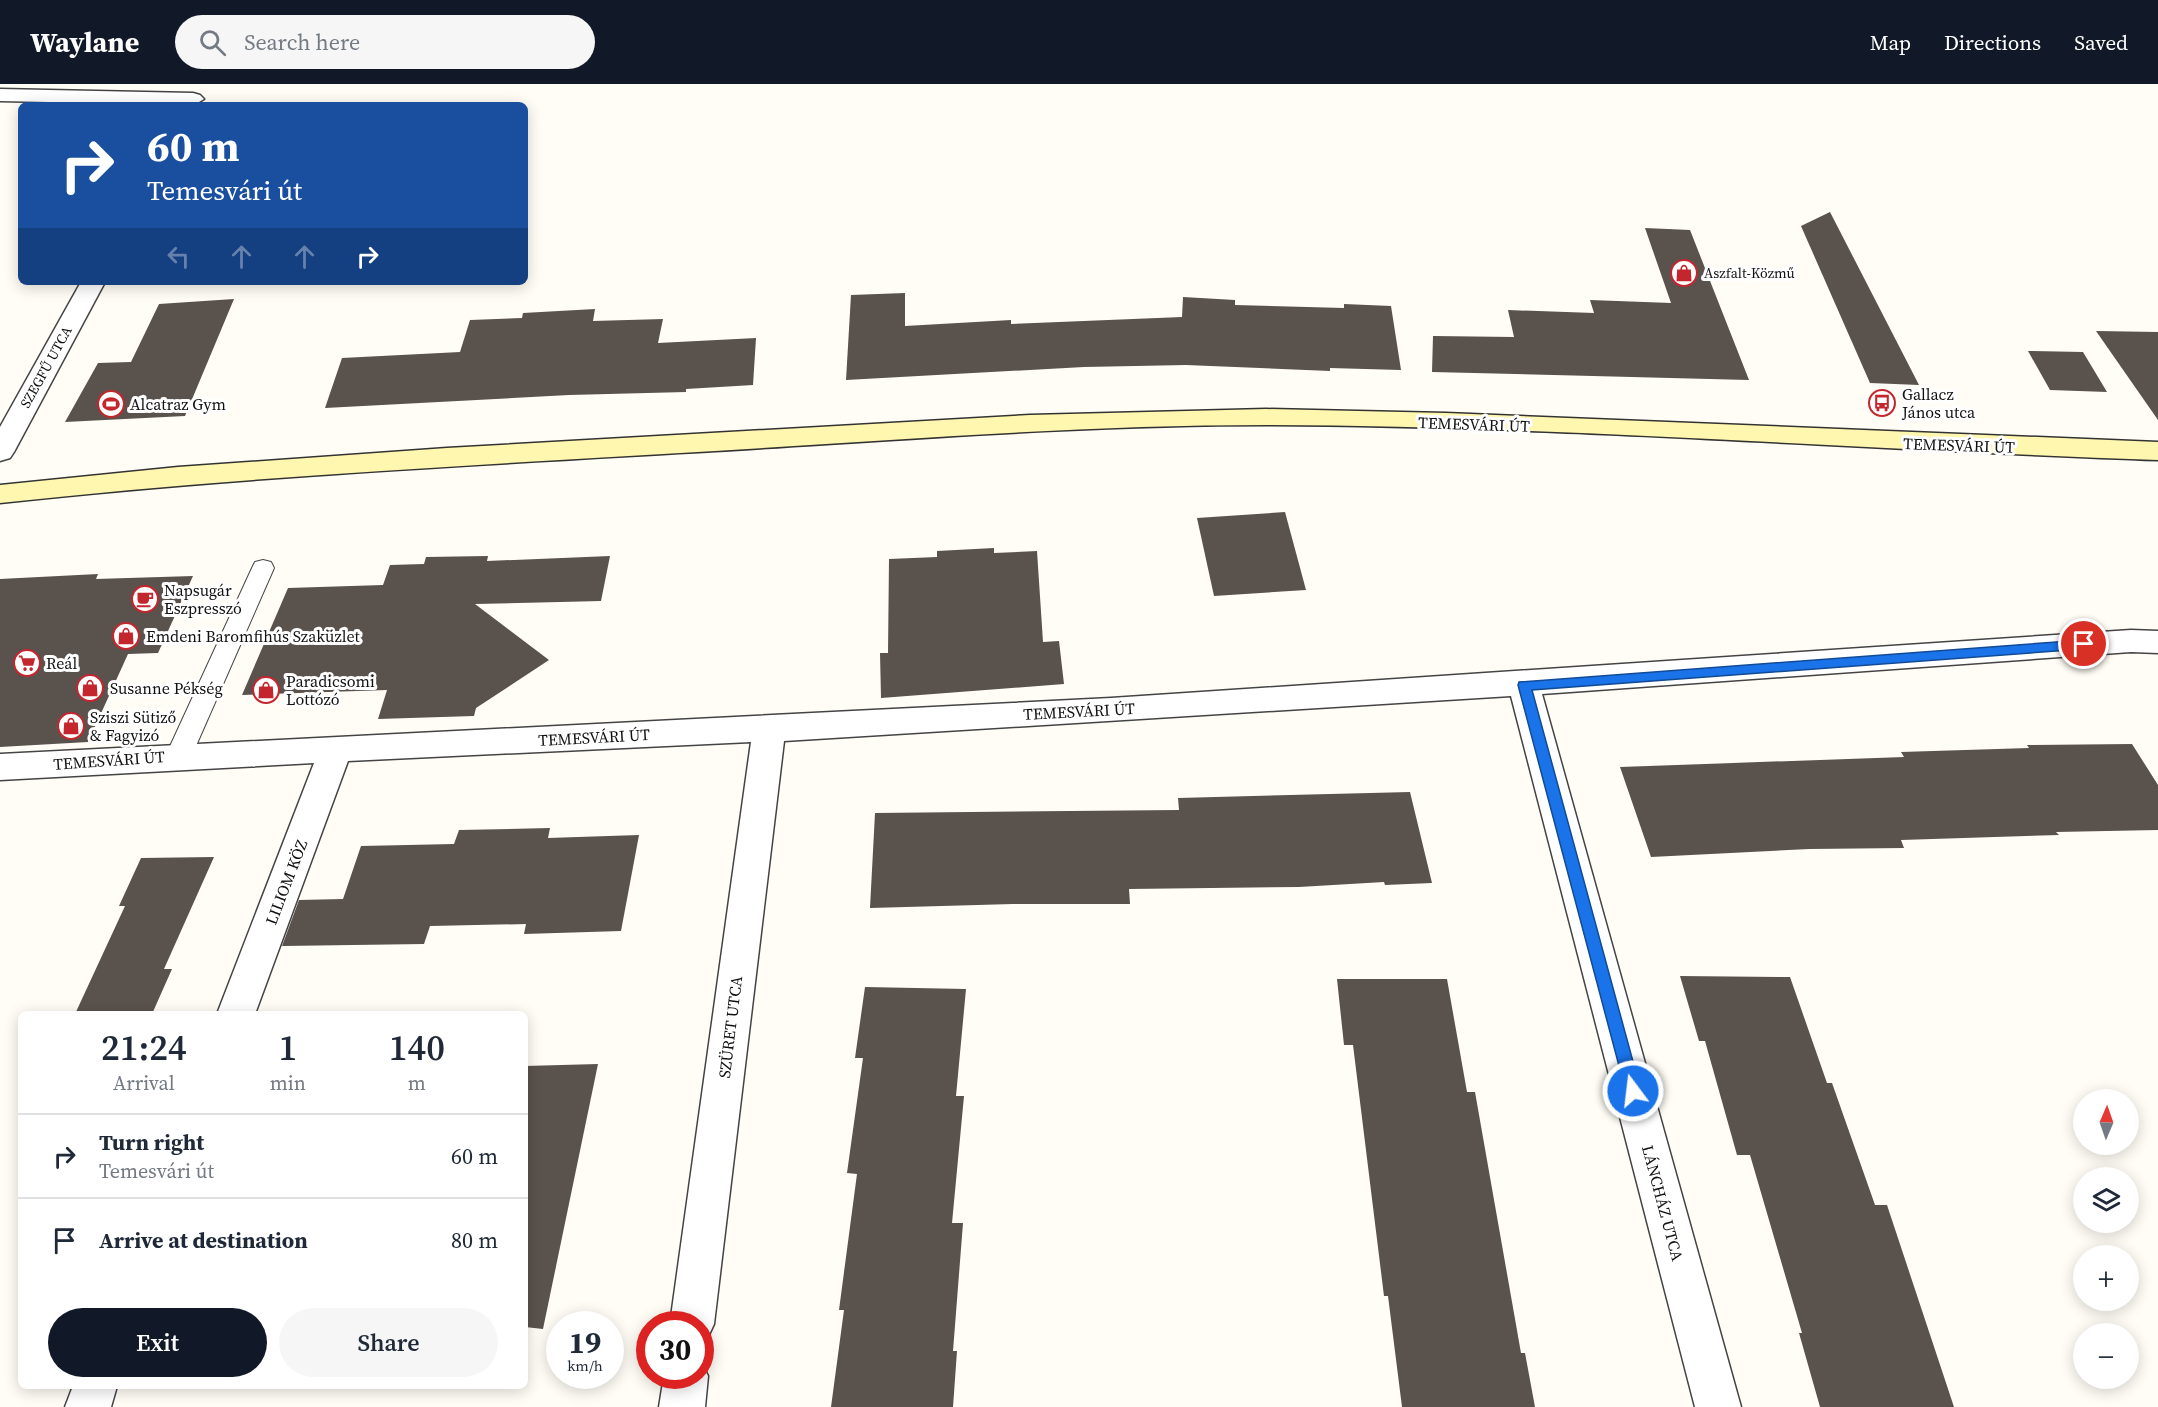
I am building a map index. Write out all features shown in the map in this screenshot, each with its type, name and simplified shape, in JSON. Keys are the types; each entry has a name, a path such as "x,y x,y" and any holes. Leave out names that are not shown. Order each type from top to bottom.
{"street":[{"path":"0,95 197,98"},
{"name":"SZEGFŰ UTCA","path":"0,452 91,285"},
{"name":"TEMESVÁRI ÚT","path":"0,494 78,485 367,462 983,427 1157,420 1341,418 2158,451"},
{"name":"TEMESVÁRI ÚT","path":"0,767 179,755 769,729 1524,685 2130,641 2158,642"},
{"name":"LÁNCHÁZ UTCA","path":"1524,685 1718,1407"},
{"name":"SZÜRET UTCA","path":"694,1311 769,729"},
{"name":"LILIOM KÖZ","path":"237,1011 336,749"},
{"path":"88,1407 95,1389"},
{"path":"682,1407 684,1389"}],"lane":[{"path":"179,755 263,568"}],"building":[{"path":"1830,212 1919,385 1870,383 1801,226"},
{"path":"1645,228 1690,230 1749,380 1432,372 1433,336 1514,337 1508,310 1594,313 1590,300 1671,303"},
{"path":"905,293 905,326 1011,320 1011,324 1182,317 1183,297 1235,300 1235,305 1344,308 1344,304 1391,306 1401,370 1330,368 1330,371 1186,365 1084,367 846,380 851,295"},
{"path":"234,299 185,416 65,422 98,363 131,362 159,304"},
{"path":"595,309 593,321 663,319 658,343 756,338 753,385 686,389 686,392 569,395 325,408 342,358 460,352 470,320 522,318 523,313"},
{"path":"2096,331 2158,332 2158,420"},
{"path":"2028,351 2083,352 2107,392 2050,390"},
{"path":"1285,512 1306,590 1214,596 1197,518"},
{"path":"994,548 994,553 1037,551 1043,642 1059,641 1064,684 881,698 880,653 888,653 889,559 937,557 937,551"},
{"path":"488,556 487,561 610,556 601,601 475,604 549,660 476,708 474,716 378,719 387,690 242,695 288,588 383,585 390,565 424,564 426,557"},
{"path":"98,574 96,579 193,576 158,653 128,654 88,742 0,747 0,579"},
{"path":"2132,744 2158,785 2158,830 2056,832 2059,835 1901,840 1904,848 1809,849 1651,857 1620,767 1904,757 1901,752 2029,748 2027,745"},
{"path":"1410,792 1432,883 1385,885 1384,882 1299,887 1129,889 1130,904 870,908 875,813 1179,810 1178,798"},
{"path":"550,828 548,838 639,835 621,931 524,934 526,924 430,926 424,944 282,946 299,900 343,899 361,846 454,844 459,830"},
{"path":"214,857 164,969 172,969 153,1011 76,1011 125,906 119,906 141,858"},
{"path":"1680,976 1790,977 1827,1083 1832,1083 1875,1205 1887,1205 1954,1407 1820,1407 1799,1333 1802,1333 1750,1155 1737,1155 1705,1041 1699,1041"},
{"path":"1337,979 1447,979 1467,1092 1475,1092 1521,1353 1525,1353 1535,1407 1402,1407 1388,1296 1384,1296 1353,1045 1344,1045"},
{"path":"865,987 966,989 956,1096 964,1096 952,1223 963,1223 953,1351 957,1351 953,1407 831,1407 844,1310 839,1310 857,1174 847,1173 863,1058 855,1058"},
{"path":"598,1064 543,1329 528,1327 528,1066"}],"place":[{"name":"Aszfalt-Közmű","path":"1684,273"},
{"name":"Gallacz János utca","path":"1882,403"},
{"name":"Alcatraz Gym","path":"111,404"},
{"name":"Napsugár Eszpresszó","path":"145,599"},
{"name":"Emdeni Baromfihús Szaküzlet","path":"126,636"},
{"name":"Reál","path":"27,663"},
{"name":"Susanne Pékség","path":"90,688"},
{"name":"Paradicsomi Lottózó","path":"266,690"},
{"name":"Sziszi Sütiző & Fagyizó","path":"71,726"}],"route":[{"path":"1633,1091 1524,685 2084,644"}]}
